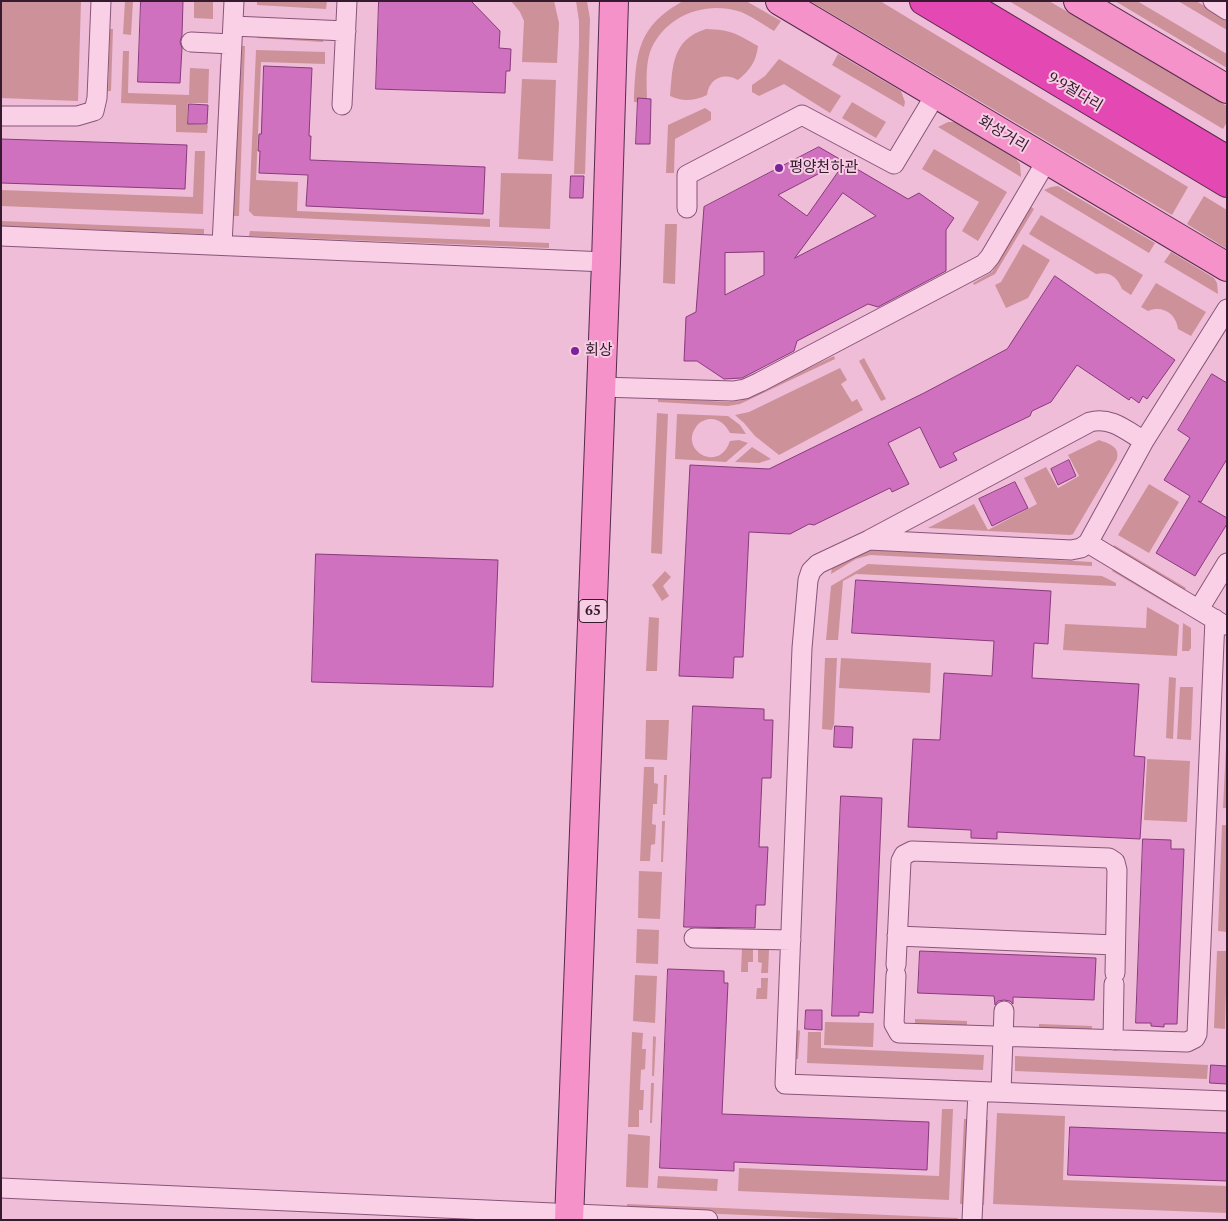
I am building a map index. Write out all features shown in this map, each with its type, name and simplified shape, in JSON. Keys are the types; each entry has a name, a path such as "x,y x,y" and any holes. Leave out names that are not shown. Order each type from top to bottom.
{"highway":[{"name":"9·9절다리","path":"924,1 1227,183"},
{"name":"9·9절다리","path":"962,1 1227,160"}],"main road":[{"name":"65","path":"569,1217 606,262 614,1"},
{"name":"화성거리","path":"780,1 1227,267"},
{"path":"1078,1 1227,89"}],"street":[{"path":"1,116 78,116 94,112 97,98 101,1"},
{"path":"222,245 234,1"},
{"path":"342,105 347,1"},
{"path":"1213,1 1227,10"},
{"path":"191,42 232,35 346,31"},
{"path":"687,208 687,175 802,115 894,164 936,94"},
{"path":"601,387 733,391 745,389 760,382 984,264 990,257 1047,160"},
{"path":"1,236 606,262"},
{"path":"869,540 1071,550 1088,544 1144,441 1227,309"},
{"path":"1144,441 1111,422 1100,419 1090,422 869,540 818,564 811,571 808,580 802,648 785,1084 1227,1101"},
{"path":"1088,544 1221,623 1197,1034 1195,1038 1187,1042 1113,1040 899,1033 894,1024 901,861 904,855 912,851 1109,858 1115,862 1117,870 1113,1040"},
{"path":"1199,610 1227,563"},
{"path":"897,936 1115,945"},
{"path":"694,938 791,940"},
{"path":"1001,1092 1004,1011"},
{"path":"972,1220 978,1092"},
{"path":"1,1188 569,1217 708,1220"}],"shaded area":[{"path":"1,1 81,1 78,101 1,98"},
{"path":"125,1 133,1 131,35 123,34"},
{"path":"194,1 213,1 213,19 194,18"},
{"path":"257,1 327,1 326,9 257,5"},
{"path":"511,1 554,1 559,23 557,63 522,62 524,21 520,12"},
{"path":"576,1 587,1 590,19 585,174 574,174 579,44 579,21"},
{"path":"683,1 746,1 781,21 774,31 741,12 714,8 687,14 675,20 656,39 650,52 647,71 647,102 634,102 636,69 642,43 656,21"},
{"path":"810,1 880,1 1188,187 1172,215"},
{"path":"1009,1 1049,1 1227,106 1227,122 1223,129"},
{"path":"1115,1 1137,1 1227,54 1227,68"},
{"path":"1178,1 1196,1 1227,19 1227,30"},
{"path":"110,29 113,29 111,91 108,91"},
{"path":"706,29 733,33 758,46 754,61 738,80 728,77 718,78 711,84 707,95 693,100 684,100 670,96 673,65 680,47 686,40"},
{"path":"257,35 323,39 323,42 257,38"},
{"path":"240,46 245,46 239,216 233,216"},
{"path":"256,50 325,52 325,64 261,62 256,180 298,182 297,211 490,219 490,227 254,216 249,211"},
{"path":"123,51 129,51 128,93 189,95 190,68 209,69 208,103 188,103 187,124 208,125 207,133 176,132 176,105 121,103"},
{"path":"838,54 901,91 905,102 904,107 832,65"},
{"path":"779,59 841,96 830,113 784,84 759,96 752,92 752,85 765,76"},
{"path":"220,64 223,64 214,215"},
{"path":"522,79 556,80 553,161 518,159"},
{"path":"852,102 886,122 876,138 842,118"},
{"path":"705,108 711,112 711,120 675,139 674,173 666,173 668,125"},
{"path":"948,122 954,122 1016,159 1020,164 1021,177 938,127"},
{"path":"934,149 1007,192 978,241 962,231 979,202 922,169"},
{"path":"195,151 205,151 203,214 1,206 1,190 193,197"},
{"path":"501,173 552,174 550,229 499,227"},
{"path":"1058,186 1155,243 1149,253 1044,190"},
{"path":"1204,196 1227,210 1227,249 1187,224"},
{"path":"1031,207 1034,209 995,274 974,285 973,283 992,272"},
{"path":"1041,215 1143,275 1131,295 1122,289 1118,281 1109,274 1096,274 1029,234"},
{"path":"1,221 204,229 204,234 1,226"},
{"path":"665,224 677,224 675,284 663,283"},
{"path":"250,231 549,243 549,248 249,236"},
{"path":"1023,244 1050,260 1028,298 1006,308 995,285 1001,282"},
{"path":"1171,252 1214,278 1217,283 1218,294 1164,262"},
{"path":"1156,283 1206,312 1191,336 1178,329 1177,323 1168,312 1158,309 1148,311 1141,307"},
{"path":"834,356 835,359 740,404 728,406 658,402 658,398 739,401"},
{"path":"864,358 886,399 881,401 859,361"},
{"path":"840,368 847,380 841,384 852,402 857,399 863,410 779,455 755,436 735,415 749,412"},
{"path":"657,413 668,414 662,554 651,553"},
{"path":"677,414 728,416 740,425 746,434 730,433 724,425 716,420 709,419 703,421 697,425 692,436 696,450 702,455 718,456 725,451 730,441 739,440 748,443 726,462 675,459"},
{"path":"1099,440 1115,448 1117,459 1073,534 928,528 974,504 988,530 1037,504 1024,478 1046,467 1058,488 1079,476 1068,455"},
{"path":"752,447 771,459 759,463 735,462"},
{"path":"1149,484 1179,502 1149,553 1118,535"},
{"path":"1114,545 1186,588 1184,590 1113,548"},
{"path":"870,550 1092,562 1092,566 870,555 856,559 831,574 832,568 855,555"},
{"path":"868,564 1102,576 1116,583 1116,586 856,574 843,581 838,640 826,640 831,586"},
{"path":"1114,569 1177,606 1176,609 1112,571"},
{"path":"665,571 671,577 663,586 669,596 662,601 652,585"},
{"path":"1147,607 1179,625 1177,656 1063,650 1065,624 1146,628"},
{"path":"649,617 659,618 657,671 646,671"},
{"path":"1183,623 1191,628 1191,648 1189,651 1182,651"},
{"path":"825,658 837,658 834,724 832,730 822,729"},
{"path":"841,658 931,663 930,693 839,688"},
{"path":"1169,677 1176,678 1173,739 1166,738"},
{"path":"1180,687 1193,687 1191,740 1177,739"},
{"path":"646,720 669,720 667,760 645,759"},
{"path":"1226,747 1227,808 1223,808"},
{"path":"1147,759 1190,761 1187,822 1144,820"},
{"path":"644,767 654,767 654,783 658,784 657,804 653,804 652,824 656,825 655,844 651,845 650,861 640,861"},
{"path":"664,775 667,775 665,815 663,815"},
{"path":"662,821 665,821 663,862 661,862"},
{"path":"1222,825 1227,825 1227,932 1218,931"},
{"path":"639,871 662,872 660,919 638,918"},
{"path":"637,929 659,930 658,964 636,963"},
{"path":"742,948 753,949 753,962 748,962 748,972 741,972"},
{"path":"758,949 769,950 768,973 761,973 762,963 758,962"},
{"path":"1217,951 1227,951 1225,1029 1214,1028"},
{"path":"635,975 657,976 655,1023 633,1021"},
{"path":"761,978 768,978 767,999 756,999 757,988 761,988"},
{"path":"915,1019 967,1021 967,1031 915,1029"},
{"path":"825,1022 874,1023 873,1047 824,1045"},
{"path":"1039,1024 1092,1026 1091,1036 1039,1034"},
{"path":"798,1030 800,1031 798,1059 795,1059 796,1033"},
{"path":"632,1032 643,1033 642,1049 646,1049 645,1069 641,1070 640,1090 644,1090 643,1110 639,1110 639,1127 628,1127"},
{"path":"808,1032 821,1032 821,1048 984,1055 983,1070 807,1063"},
{"path":"653,1036 656,1037 654,1076 652,1076"},
{"path":"1015,1056 1208,1065 1207,1079 1015,1071"},
{"path":"807,1075 982,1081 979,1083 807,1078"},
{"path":"651,1083 654,1083 652,1123 650,1123"},
{"path":"942,1109 953,1109 949,1200 738,1191 739,1168 939,1176"},
{"path":"997,1113 1065,1116 1063,1180 1227,1186 1227,1213 993,1204"},
{"path":"964,1119 969,1119 965,1204 960,1204"},
{"path":"983,1120 988,1120 984,1205 979,1205"},
{"path":"628,1134 650,1136 648,1188 626,1187"},
{"path":"658,1176 718,1179 717,1191 657,1188"},
{"path":"627,1204 958,1218 957,1220 861,1220 627,1210"}],"building":[{"path":"141,1 183,1 180,83 138,82"},
{"path":"379,1 471,1 500,31 499,48 511,49 510,71 506,71 505,93 376,89"},
{"path":"264,66 312,68 309,136 311,136 310,160 485,167 483,214 306,206 308,175 259,173 260,151 258,151 259,134 261,134"},
{"path":"638,98 651,99 650,144 636,144"},
{"path":"189,104 208,105 207,124 188,124"},
{"path":"1,139 187,145 185,189 1,183"},
{"path":"819,147 843,161 778,195 807,216 845,162 908,199 919,193 954,218 946,230 946,271 878,307 868,304 797,341 794,351 742,378 724,379 697,361 684,361 686,317 696,312 704,207","holes":["843,193 876,216 795,258","764,252 764,275 725,295 725,253"]},
{"path":"571,176 584,176 583,198 570,198"},
{"path":"1055,276 1175,360 1147,399 1143,396 1139,403 1131,397 1129,400 1077,365 1051,402 1032,411 1030,416 953,453 957,460 940,468 920,427 888,443 909,484 892,492 890,488 814,525 809,524 790,534 749,532 743,657 734,657 733,678 679,676 690,465 769,469 924,393 1007,349"},
{"path":"1212,374 1227,383 1227,459 1201,502 1198,501 1227,518 1227,524 1195,576 1156,553 1190,496 1164,480 1190,438 1178,430"},
{"path":"1069,460 1076,476 1058,485 1051,469"},
{"path":"1015,482 1028,508 992,526 979,499"},
{"path":"316,554 498,560 493,687 312,682"},
{"path":"856,580 1051,591 1048,644 1034,643 1032,678 1139,684 1134,756 1145,757 1140,839 997,832 997,839 971,838 971,830 908,827 913,739 940,740 944,673 992,676 994,641 852,633"},
{"path":"693,706 764,709 764,720 773,720 771,778 762,778 759,847 768,847 765,905 756,905 755,928 684,927"},
{"path":"835,726 853,727 852,748 834,747"},
{"path":"841,796 882,798 873,1013 859,1012 859,1016 832,1016"},
{"path":"1143,839 1171,840 1171,849 1184,849 1177,1024 1164,1024 1164,1027 1151,1026 1151,1023 1136,1023"},
{"path":"920,951 1096,958 1094,1000 1013,997 1013,1004 1010,1001 1004,1000 998,1001 995,1005 994,996 918,993"},
{"path":"668,969 724,971 724,983 728,983 722,1114 929,1122 927,1170 734,1162 734,1171 660,1168"},
{"path":"806,1010 822,1010 822,1030 805,1029"},
{"path":"1211,1065 1227,1066 1227,1084 1210,1083"},
{"path":"1070,1127 1227,1133 1227,1181 1068,1175"}],"place":[{"name":"평양천하관","path":"779,168"},
{"name":"회상","path":"575,351"}]}
